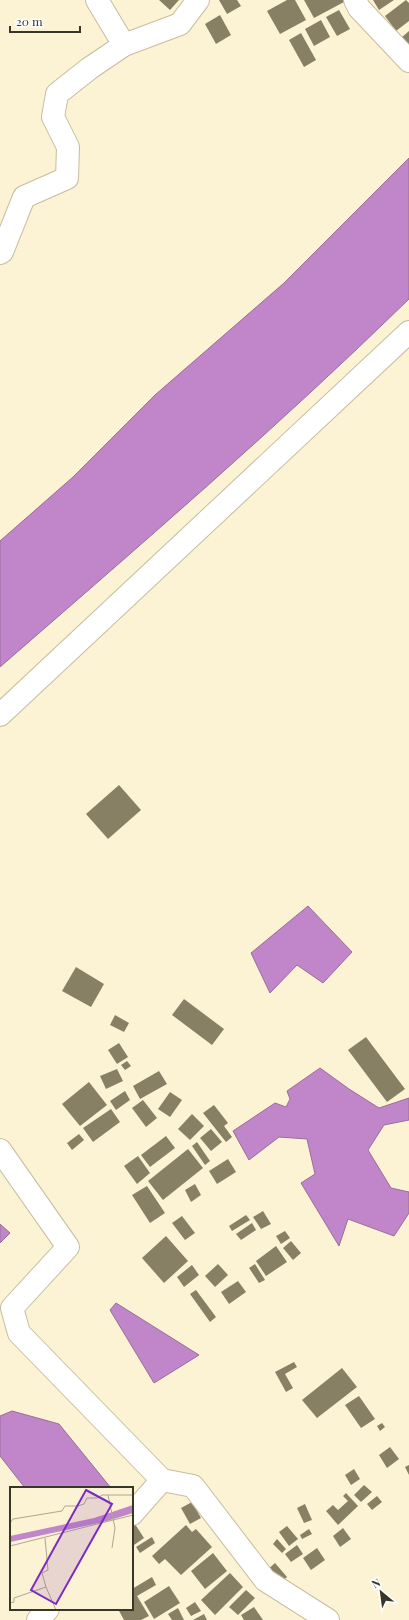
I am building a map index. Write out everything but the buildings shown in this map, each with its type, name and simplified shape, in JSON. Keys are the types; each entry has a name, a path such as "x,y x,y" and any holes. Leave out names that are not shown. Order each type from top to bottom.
{"street":[{"path":"97,0 124,46"},
{"path":"0,253 2,252 24,197 66,178 68,147 53,117 57,94 90,68 124,46 180,24 198,0"},
{"path":"355,0 360,8 409,62"},
{"path":"0,715 409,332"},
{"path":"0,1150 68,1247 12,1308 19,1333 162,1480 193,1486 265,1580 328,1620"},
{"path":"133,1513 162,1480"},
{"path":"38,1620 47,1610"}],"shaded area":[{"path":"409,158 409,299 309,394 156,532 0,667 0,541 73,477 155,395 284,283"},
{"path":"308,906 352,952 323,983 297,965 270,993 251,953"},
{"path":"320,1068 379,1108 409,1098 409,1120 384,1125 368,1150 391,1188 409,1192 409,1213 394,1236 348,1219 339,1246 301,1183 315,1174 307,1139 279,1137 249,1160 233,1131 275,1103 286,1107 290,1099 287,1091"},
{"path":"0,1224 10,1233 0,1243"},
{"path":"116,1303 199,1355 154,1383 110,1310"},
{"path":"12,1411 59,1424 110,1487 24,1487 0,1456 0,1416"}]}
